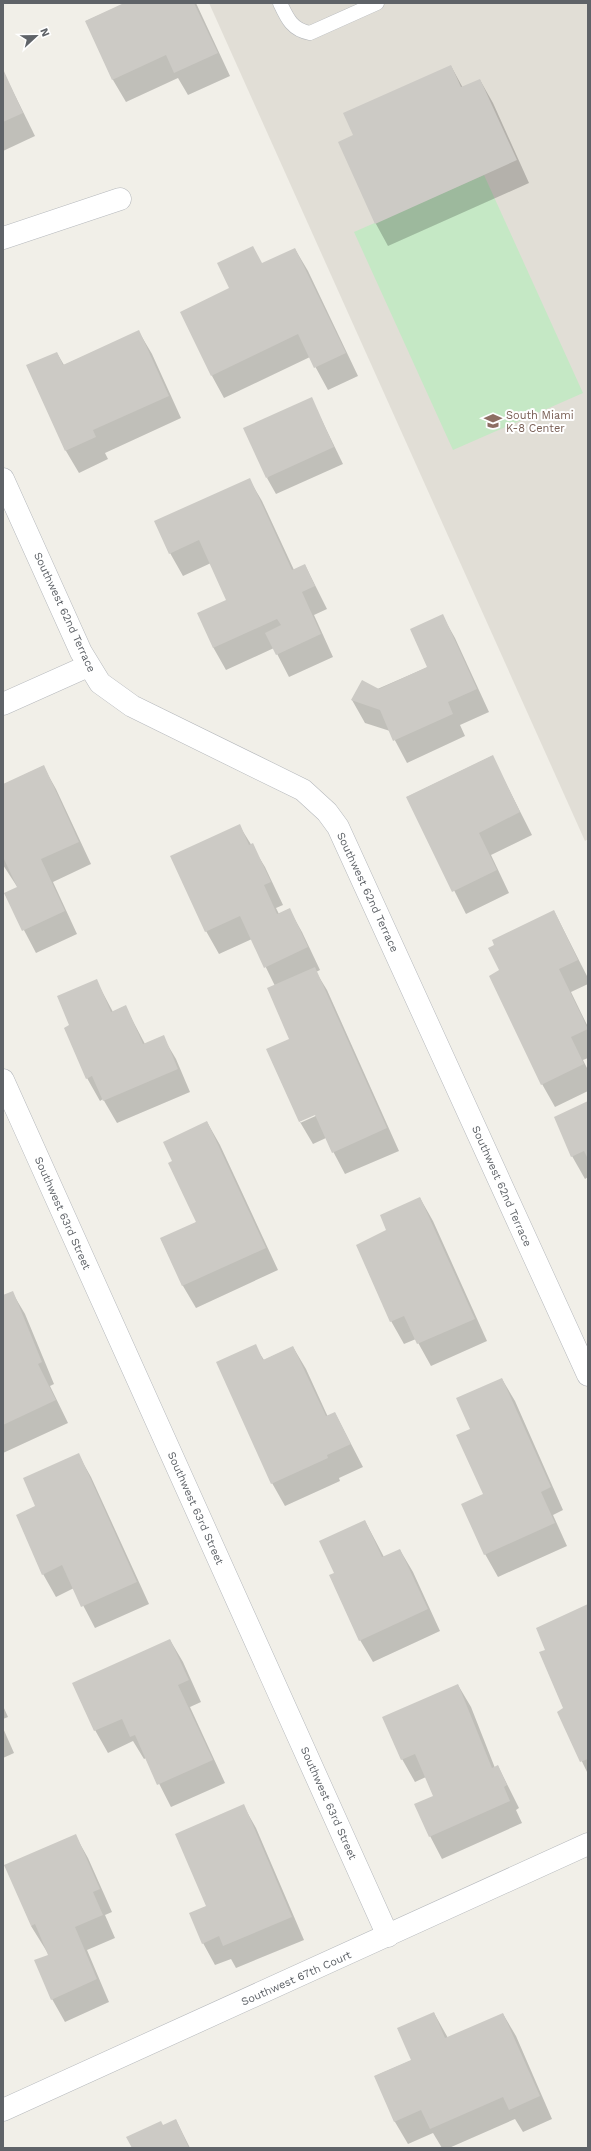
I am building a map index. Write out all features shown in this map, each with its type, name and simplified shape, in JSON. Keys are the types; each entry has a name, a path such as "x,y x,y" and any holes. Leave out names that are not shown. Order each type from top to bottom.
{"street":[{"path":"3,238 120,199"},
{"name":"Southwest 62nd Terrace","path":"3,478 88,666 100,683 126,703 286,780 315,799 334,822 351,853 588,1375"},
{"path":"3,704 88,666"},
{"name":"Southwest 63rd Street","path":"3,1080 388,1936"},
{"name":"Southwest 67th Court","path":"3,2110 588,1844"}],"lane":[{"path":"280,3 287,18 293,26 310,33 377,3"}],"shaded area":[{"name":"South Miami K-8 Center","path":"209,3 588,3 588,839 585,841"}],"green space":[{"path":"484,175 583,393 453,450 354,232"}],"building":[{"path":"124,3 194,3 218,53 174,73 166,55 112,80 85,21"},
{"path":"451,65 461,87 480,79 517,160 375,224 338,142 353,135 343,113"},
{"path":"3,69 23,113 3,122"},
{"path":"253,246 262,263 295,248 346,353 314,368 298,334 211,376 180,312 229,288 217,263"},
{"path":"139,330 169,396 93,430 96,437 65,451 26,365 57,352 63,365"},
{"path":"312,397 334,447 266,478 243,428"},
{"path":"250,478 292,570 305,564 315,586 302,592 321,634 276,655 265,633 281,625 277,619 213,648 197,613 226,600 199,540 169,554 154,521"},
{"path":"443,614 477,689 448,702 453,714 393,741 380,710 351,700 362,680 379,689 427,667 410,629"},
{"path":"493,755 520,812 479,833 497,870 452,892 406,797"},
{"path":"44,765 79,842 41,859 65,911 22,931 4,893 17,887 3,857 3,784"},
{"path":"240,824 249,845 253,843 271,882 264,885 277,914 290,908 308,947 264,968 240,916 205,932 170,856"},
{"path":"554,910 578,960 559,969 588,1029 571,1037 584,1064 541,1085 489,976 499,970 488,948 494,945 492,940"},
{"path":"315,967 387,1128 332,1153 315,1115 299,1122 266,1049 289,1039 267,988"},
{"path":"97,979 111,1012 126,1005 143,1044 164,1035 178,1069 103,1101 92,1076 86,1079 64,1028 69,1025 57,996"},
{"path":"588,1101 588,1159 584,1151 571,1157 554,1117"},
{"path":"207,1121 266,1248 182,1286 160,1238 196,1222 168,1163 172,1161 163,1142"},
{"path":"420,1197 475,1319 417,1344 404,1316 390,1322 356,1245 386,1230 380,1215"},
{"path":"13,1291 42,1362 38,1364 56,1400 3,1425 3,1295"},
{"path":"256,1344 263,1360 293,1346 326,1416 335,1412 351,1444 327,1455 328,1458 271,1484 216,1362"},
{"path":"502,1378 551,1487 541,1492 555,1523 484,1555 461,1504 483,1494 456,1435 470,1429 456,1398"},
{"path":"79,1453 137,1582 81,1607 62,1565 42,1575 16,1515 35,1506 23,1478"},
{"path":"365,1520 382,1557 400,1549 428,1609 359,1641 329,1575 334,1573 319,1541"},
{"path":"588,1604 588,1759 580,1762 557,1712 563,1708 539,1652 545,1650 536,1628"},
{"path":"170,1639 189,1680 178,1685 213,1760 157,1785 135,1735 130,1737 122,1719 94,1731 72,1683"},
{"path":"458,1684 492,1768 498,1765 507,1785 504,1787 510,1801 429,1837 414,1804 433,1796 415,1754 401,1760 382,1717"},
{"path":"244,1804 292,1917 223,1946 219,1936 202,1944 189,1913 206,1906 175,1834"},
{"path":"76,1834 100,1889 93,1892 103,1915 75,1927 97,1979 51,2000 34,1960 48,1955 35,1924 31,1926 4,1865"},
{"path":"434,2012 445,2038 503,2013 540,2096 509,2110 503,2097 430,2129 421,2110 394,2122 374,2076 411,2060 397,2028"},
{"path":"176,2119 189,2148 132,2148 126,2137 161,2121 163,2125"}],"place":[{"name":"South Miami K-8 Center","path":"493,421"}]}
